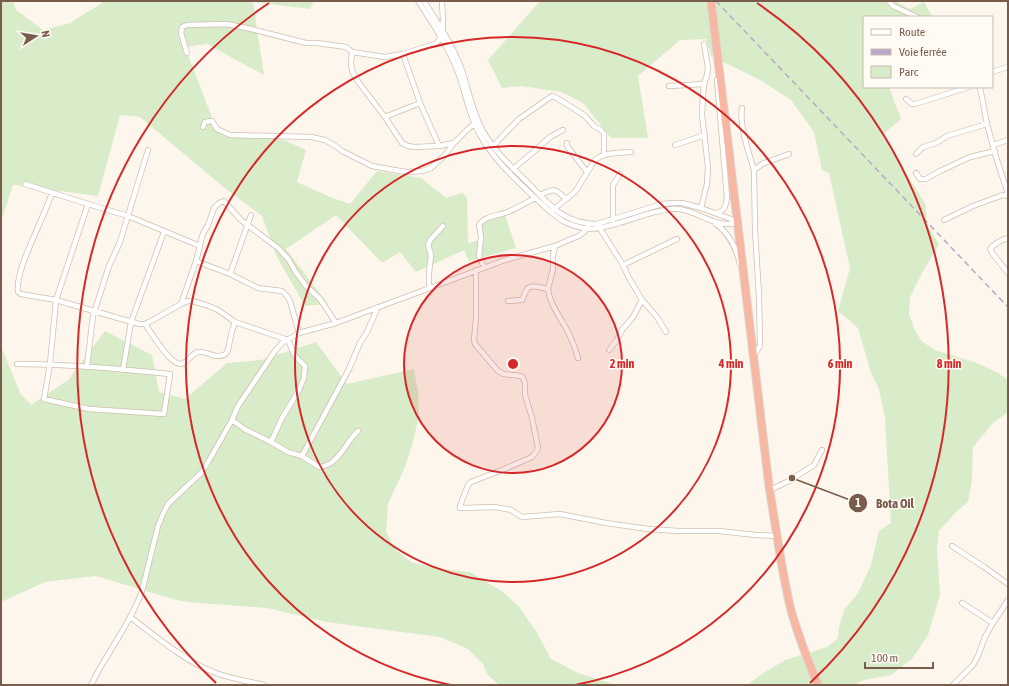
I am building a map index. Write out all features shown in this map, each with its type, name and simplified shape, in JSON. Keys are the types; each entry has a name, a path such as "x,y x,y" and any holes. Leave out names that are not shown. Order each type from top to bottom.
{"highway":[{"path":"711,1 753,356 777,536 792,611 818,685"}],"street":[{"path":"418,1 446,46 459,76 469,110 476,123 512,169 555,215 565,222 581,228 598,226 676,208 720,223 729,224 738,222"},
{"path":"424,1 454,51 480,136 491,152 505,169 554,209 565,216 588,226"},
{"path":"187,53 181,33 182,27 206,24 226,24 306,43 346,47 352,52 385,57 403,54 434,44 441,37 442,1"},
{"path":"889,1 893,6 915,16"},
{"path":"701,208 707,184 708,166 702,115 704,84 708,67 704,44"},
{"path":"714,213 721,212 726,203 716,66 716,46"},
{"path":"352,52 352,71 402,143 414,147 439,146 454,143"},
{"path":"403,54 420,103 439,146"},
{"path":"993,72 1008,66"},
{"path":"668,86 704,84"},
{"path":"906,99 912,104 915,104 966,88"},
{"path":"944,220 973,206 1008,195 987,124 980,88"},
{"path":"493,146 519,119 552,96 584,115 594,126 601,130 604,134 604,155"},
{"path":"385,117 420,103"},
{"path":"742,108 741,114 745,139 754,170 760,346 753,356"},
{"path":"203,127 205,122 212,121 217,129 230,135 311,137 325,140 342,151 372,166 406,172 422,171 431,168 445,155 454,143 476,123"},
{"path":"916,154 923,147 936,143 947,136 987,124"},
{"path":"512,169 550,137 563,130"},
{"path":"675,144 704,135"},
{"path":"993,145 1008,140"},
{"path":"567,143 567,146 587,172"},
{"path":"86,366 90,332 95,311 109,266 116,251 128,216 148,150"},
{"path":"916,173 920,179 926,179 964,160 995,151"},
{"path":"554,209 575,192 598,157 631,152"},
{"path":"754,170 762,164 789,154"},
{"path":"613,220 613,185 620,174"},
{"path":"25,184 128,216 200,246"},
{"path":"484,267 479,256 481,237 478,224 488,218 509,212 537,196 552,190 557,191 566,199"},
{"path":"52,193 20,273 17,286 18,292 21,294 56,300 139,324 145,324 181,304 192,301 218,310 235,322 288,340 295,356 305,366 304,378 299,390 282,418 271,442"},
{"path":"181,304 196,261 202,236 214,208 219,203 224,201 248,225 278,248 289,260 306,286 320,300 336,323"},
{"path":"598,226 662,204 673,203 682,203 701,208 738,222"},
{"path":"17,364 50,364 86,366 170,374 164,414 89,409 44,399 50,364 56,300 88,204"},
{"path":"230,274 251,215"},
{"path":"711,220 726,232 732,241 739,260 746,294"},
{"path":"429,288 431,256 428,245 431,239 443,226"},
{"path":"91,685 139,600 162,514 168,504 202,472 232,420 238,406 275,350 299,333 336,323 484,267 555,246 579,236 585,232 588,226"},
{"path":"598,226 623,265 642,300 657,317 666,332"},
{"path":"123,370 131,322 164,232"},
{"path":"1008,238 993,245 990,249 1008,273"},
{"path":"623,265 677,239"},
{"path":"555,246 553,255 553,269 548,289 553,305 569,334 578,358"},
{"path":"196,261 230,274 258,288 282,291 290,301 299,333"},
{"path":"476,270 475,344 502,374 521,376 524,378 525,395 532,418 538,448 532,456 471,482 468,485 460,508 496,507 511,510 522,516 560,514 648,529 728,532 777,536"},
{"path":"508,301 522,300 528,287 532,286 548,289"},
{"path":"609,350 617,340 622,330 633,317 642,300"},
{"path":"302,456 349,369 378,307"},
{"path":"145,324 161,348 171,359 177,364 180,364 199,352 223,356 228,352 235,322"},
{"path":"232,420 246,430 288,452 302,456 319,467 330,464 342,451 352,436 358,431"},
{"path":"770,490 791,480 814,465 822,450"},
{"path":"952,546 1008,584"},
{"path":"953,685 973,665 985,637 1008,600"},
{"path":"962,603 993,623"},
{"path":"130,617 186,658 200,666 216,673 264,685"}],"green space":[{"path":"1,1 13,1 16,10 43,30 70,23 102,3 101,1 314,1 310,9 253,2 264,75 207,44 185,47 218,133 284,140 306,150 297,182 330,197 350,204 377,171 421,178 446,198 462,193 467,197 468,243 484,239 479,225 505,215 516,248 469,261 464,250 416,272 400,252 382,263 336,215 286,249 328,304 305,306 277,257 262,216 221,185 140,117 120,115 98,196 13,185 1,222"},
{"path":"540,1 895,1 910,9 924,2 932,16 863,16 863,88 889,88 901,119 882,135 926,205 927,225 939,244 910,297 909,314 914,328 922,342 938,351 977,363 998,373 1008,380 1008,412 993,423 973,447 972,480 968,502 958,510 939,531 937,550 940,595 928,635 912,659 891,675 864,680 854,685 747,685 785,660 827,647 838,638 839,627 844,610 858,593 871,565 879,531 891,523 885,418 879,389 871,373 858,328 838,311 850,268 829,173 822,170 814,132 791,100 762,81 711,56 706,39 680,40 638,76 648,138 611,138 583,103 561,92 521,86 502,88 488,60"},
{"path":"105,331 152,355 159,392 185,399 227,363 261,360 316,342 347,384 414,369 418,391 419,416 405,467 388,504 386,532 396,550 411,562 442,569 470,572 503,592 519,607 536,631 551,659 578,673 613,684 652,685 499,685 487,674 483,664 468,649 440,637 327,622 267,608 176,600 96,576 45,582 1,602 1,346 20,393 31,405 68,380"}],"railway":[{"path":"716,1 1008,307"}],"place":[{"name":"Bota Oil","path":"792,478"}]}
